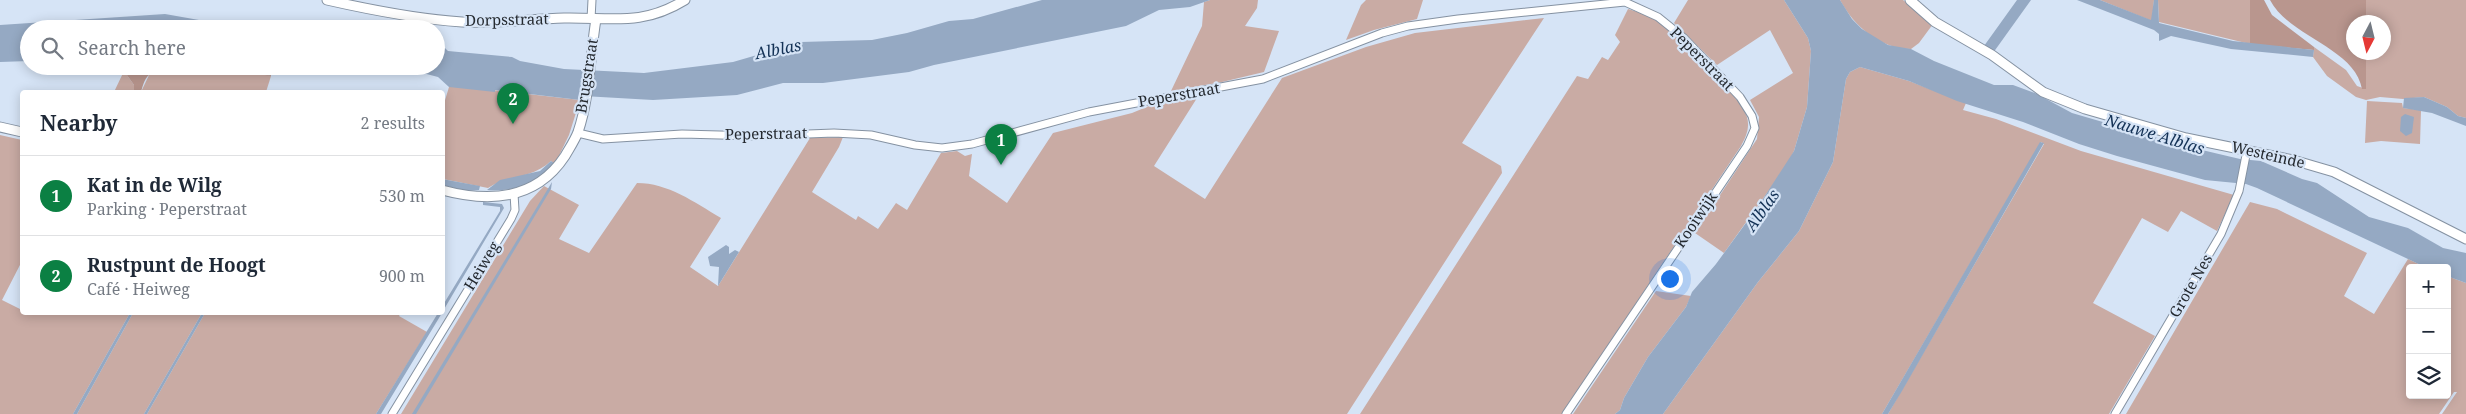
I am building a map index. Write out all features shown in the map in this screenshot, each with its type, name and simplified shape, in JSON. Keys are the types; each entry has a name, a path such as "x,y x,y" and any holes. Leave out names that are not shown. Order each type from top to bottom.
{"street":[{"name":"Dorpsstraat","path":"327,0 461,22 639,19 662,12 685,0"},
{"path":"592,0 594,19"},
{"name":"Westeinde","path":"1910,0 1935,22 1992,56 2043,92 2085,109 2186,138 2246,153 2293,160 2334,172 2466,239"},
{"name":"Peperstraat","path":"578,133 603,139 682,134 757,136 834,133 871,135 915,145 942,148 972,144 1089,112 1263,79 1382,33 1408,26 1625,2 1658,17 1684,38 1740,97"},
{"name":"Brugstraat","path":"578,133 590,66 594,19"},
{"name":"Kooiwijk","path":"1566,414 1747,146 1755,128 1752,116 1740,97"},
{"path":"0,127 20,132"},
{"path":"445,191 470,195 514,194 527,190 548,177 557,168 578,133"},
{"name":"Grote Nes","path":"2115,414 2221,234 2240,187 2246,153"},
{"name":"Heiweg","path":"392,414 511,219 515,210 514,194"}],"shaded area":[{"path":"1210,0 1258,0 1257,8 1245,26 1279,31 1264,72 1171,91 1202,26 1204,2"},
{"path":"1366,0 1423,0 1417,19 1374,30 1346,40 1361,5"},
{"path":"1688,0 1784,0 1808,38 1811,51 1807,107 1794,151 1787,165 1724,253 1695,233 1757,139 1759,117 1750,100 1793,73 1770,30 1717,65 1674,23"},
{"path":"1840,0 1903,0 1933,24 1919,43 1911,49 1900,48 1879,40 1860,27"},
{"path":"2100,0 2154,0 2152,21"},
{"path":"2158,0 2250,0 2250,44 2159,22"},
{"path":"2250,0 2264,0 2272,15 2314,47 2314,50 2250,44"},
{"path":"2270,0 2366,0 2366,15 2346,15 2346,60 2366,60 2366,89 2362,89 2357,75 2347,63 2291,24 2279,13"},
{"path":"2366,0 2466,0 2466,118 2458,116 2447,107 2424,97 2403,99 2380,97 2366,100 2356,97 2327,76 2313,57 2314,47 2346,70 2357,86 2366,89 2366,60 2391,60 2391,15 2366,15"},
{"path":"1628,9 1652,18 1668,29 1708,66 1734,95 1748,121 1747,132 1741,146 1562,414 1360,414 1577,76 1588,79 1602,57 1608,60 1620,42 1615,35"},
{"path":"1544,18 1462,143 1501,166 1502,173 1347,414 401,414 530,201 544,186 579,205 559,239 589,253 637,183 659,186 691,200 721,218 690,267 718,286 810,138 843,137 812,192 856,220 858,216 878,229 896,203 907,210 941,153 957,151 965,156 972,154 969,176 1007,203 1053,133 1132,113 1149,106 1197,98 1154,166 1205,199 1282,78 1366,47 1415,33"},
{"path":"1860,67 1909,81 1966,103 1963,110 1996,119 2081,151 2234,195 2217,231 2181,211 2168,232 2142,218 2093,303 2155,336 2109,414 1888,414 2044,144 2041,142 1882,414 1663,414 1758,282 1799,231 1833,162 1846,79 1850,72"},
{"path":"122,75 127,75 134,85 134,90 115,90"},
{"path":"127,75 149,75 142,90 134,90 134,85"},
{"path":"149,75 271,76 267,90 142,90"},
{"path":"456,86 580,100 569,135 555,164 551,161 528,174 488,188 445,179 445,100 449,87"},
{"path":"2367,101 2402,103 2403,108 2421,110 2420,144 2381,141 2365,143"},
{"path":"0,135 20,140 20,265 2,300 20,309 20,315 129,315 73,414 0,414"},
{"path":"2250,202 2277,209 2367,253 2344,296 2374,314 2408,259 2419,264 2406,264 2406,399 2449,399 2439,414 2126,414"},
{"path":"2451,277 2466,283 2466,414 2442,414 2457,392 2454,392 2451,396"},
{"path":"1656,291 1691,296 1686,307 1648,357 1624,398 1620,410 1615,414 1573,414"},
{"path":"132,315 201,315 144,414 77,414"},
{"path":"204,315 400,315 427,332 376,414 147,414"}],"water":[{"name":"Alblas","path":"1042,0 1210,0 1190,7 1159,10 1126,26 934,65 909,72 823,83 783,83 737,95 653,100 583,96 580,100 495,90 495,92 449,87 438,77 430,75 445,75 445,48 448,51 512,57 520,61 564,69 644,73 733,62 801,42 872,40 907,33 949,21 973,19"},
{"name":"Alblas","path":"1784,0 1840,0 1852,19 1862,29 1888,45 1911,49 1934,61 1994,85 2013,85 2035,93 2072,113 2185,146 2240,159 2261,161 2302,179 2317,183 2369,217 2408,228 2443,248 2466,253 2466,283 2451,277 2451,264 2419,264 2246,184 2205,180 2117,156 2079,144 2023,122 1957,101 1909,81 1860,67 1850,72 1846,79 1833,162 1799,231 1758,282 1663,414 1615,414 1620,410 1624,398 1648,357 1686,307 1692,292 1716,264 1759,205 1794,151 1807,107 1811,51 1808,38"},
{"path":"2017,0 2031,0 1993,53 1984,46"},
{"path":"2077,0 2100,0 2151,20 2154,0 2158,0 2159,23 2233,41 2314,50 2313,57 2231,49 2171,36 2159,41 2159,34 2154,30"},
{"path":"165,14 199,20 75,20"},
{"path":"20,24 20,61 0,62 0,25"},
{"path":"2424,97 2447,107 2458,116 2466,118 2466,126 2432,113 2403,108 2404,98"},
{"path":"2405,114 2414,117 2412,133 2406,136 2400,131 2401,117"},
{"path":"2040,142 2044,143 1902,391 1888,414 1882,414"},
{"path":"551,161 554,163 548,170 533,181 506,190 487,190 500,180 540,171"},
{"path":"445,180 480,186 479,190 466,191 445,186"},
{"path":"552,182 551,189 416,414 412,414"},
{"path":"483,202 502,204 504,208 445,308 445,302 500,211 500,207 483,205"},
{"path":"726,245 729,247 729,254 735,250 739,252 718,286 719,267 710,266 708,257"},
{"path":"129,315 132,315 77,414 73,414"},
{"path":"201,315 204,315 147,414 144,414"},
{"path":"437,315 441,315 381,414 376,414"}],"place":[{"name":"Rustpunt de Hoogt","path":"513,124"},
{"name":"Kat in de Wilg","path":"1001,165"}],"water label":[{"name":"Nauwe Alblas","path":"2155,134"}]}
